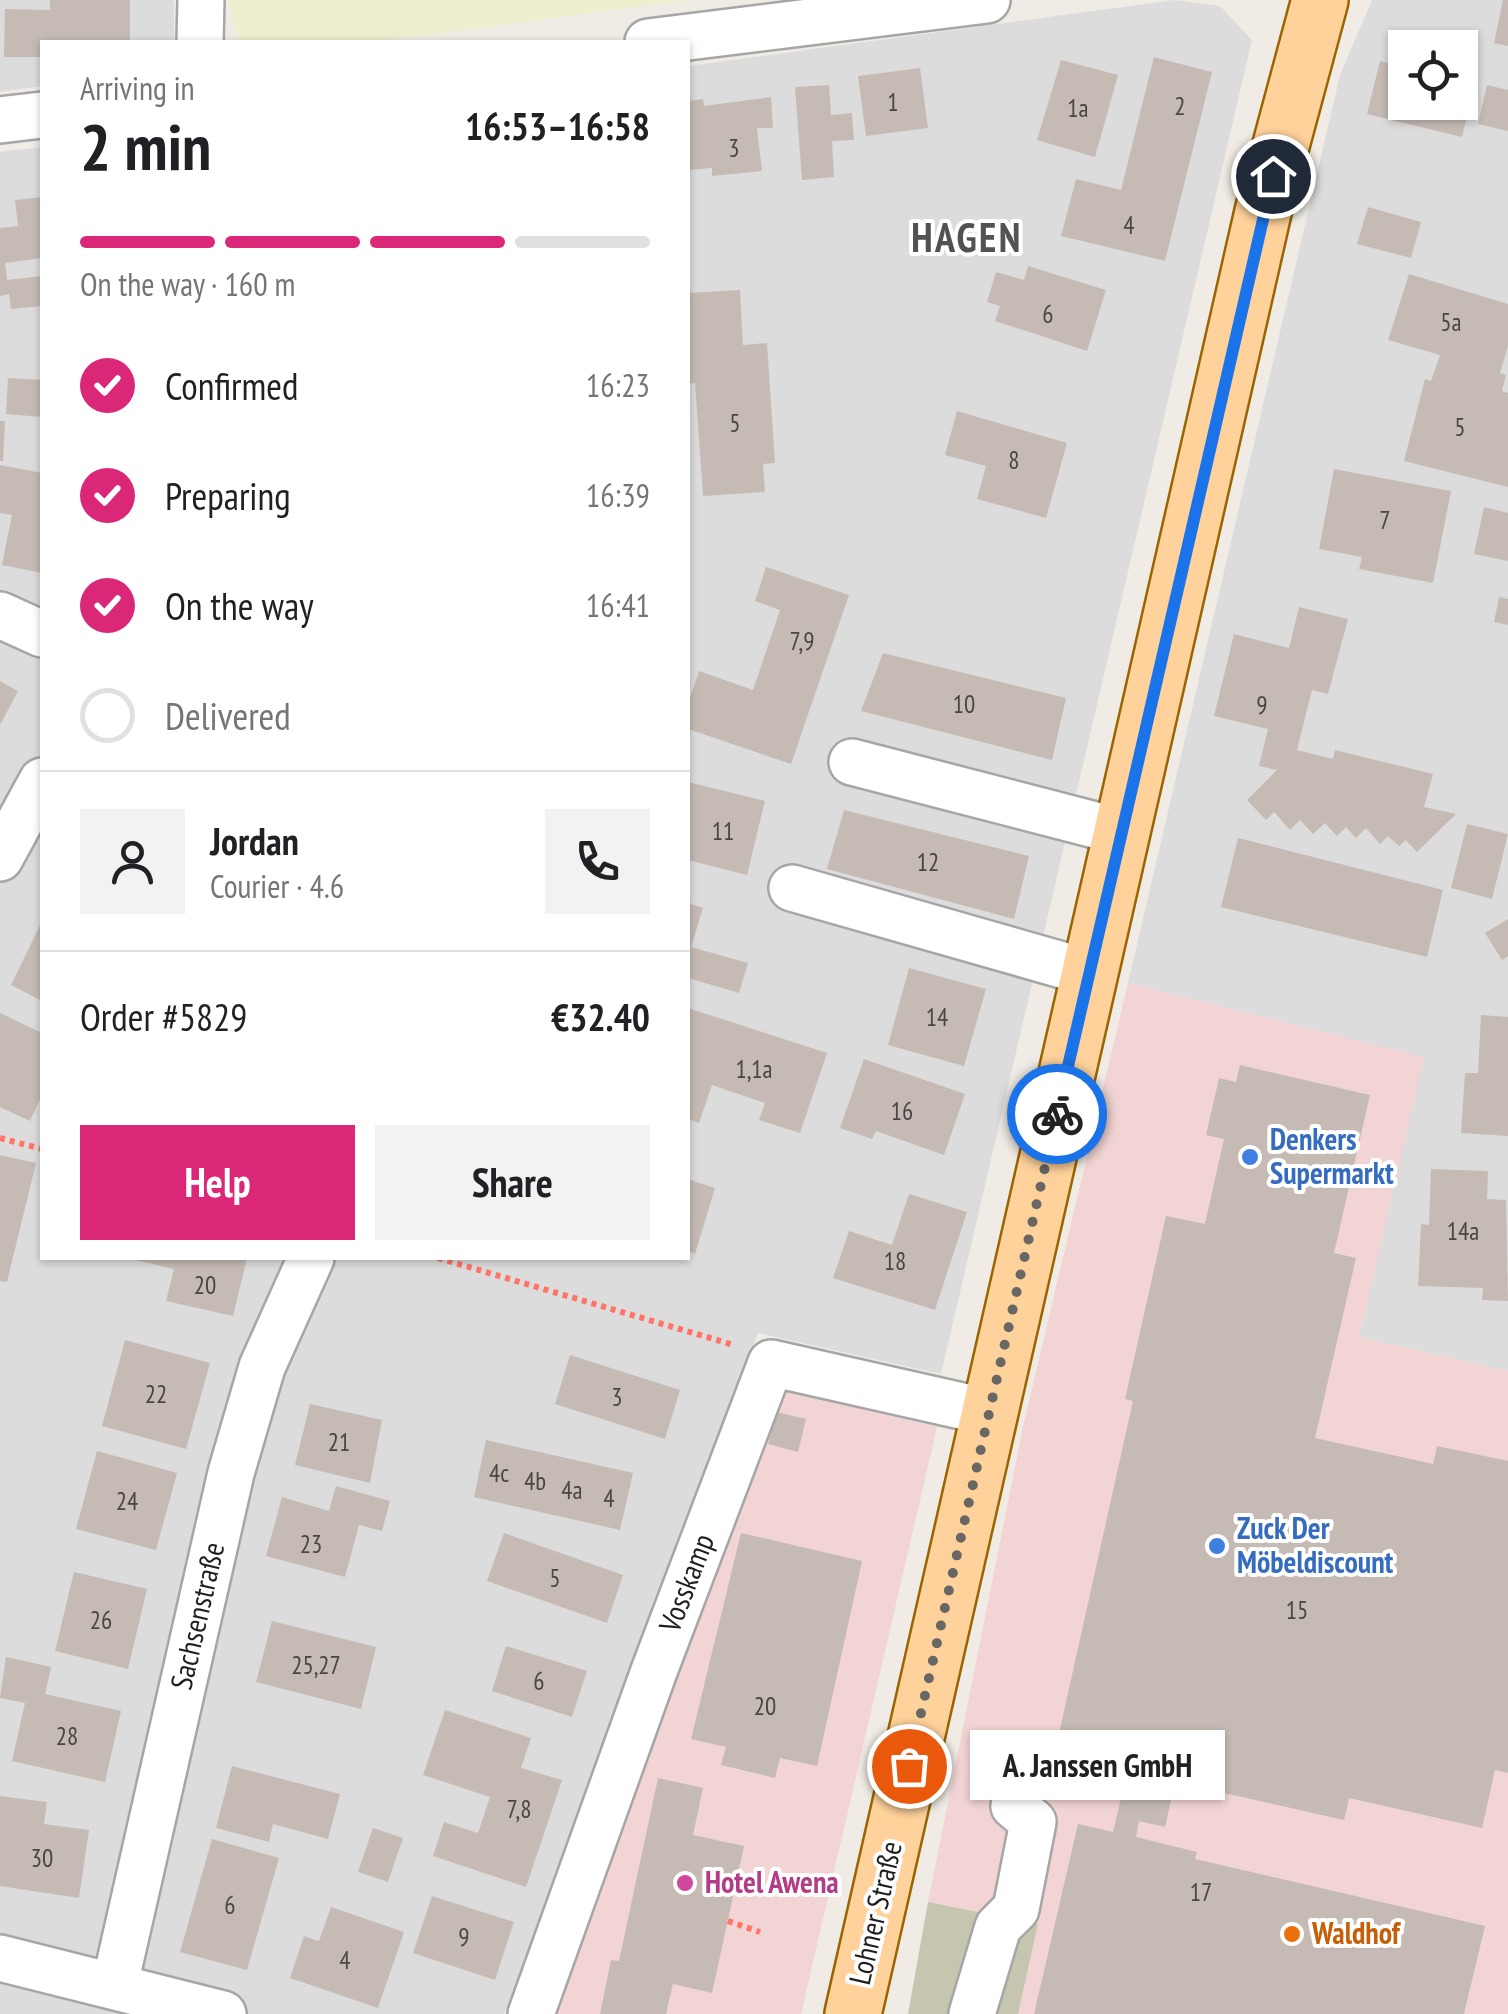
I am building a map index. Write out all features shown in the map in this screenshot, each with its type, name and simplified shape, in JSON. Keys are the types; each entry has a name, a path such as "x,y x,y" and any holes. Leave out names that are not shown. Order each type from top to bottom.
{"main road":[{"name":"Lohner Straße","path":"853,2014 1263,212 1320,0"}],"street":[{"path":"200,40 201,0"},
{"path":"664,40 987,0"},
{"path":"0,120 40,115"},
{"path":"0,616 40,633"},
{"path":"852,762 1122,832"},
{"path":"0,858 40,785"},
{"path":"792,888 1090,972"},
{"name":"Sachsenstraße","path":"115,1984 231,1472 262,1367 310,1260"},
{"path":"771,1363 988,1412"},
{"name":"Vosskamp","path":"531,2014 654,1671 771,1363"},
{"path":"972,2014 998,1927 1016,1909 1032,1822 1014,1806 1024,1755"},
{"path":"0,1958 224,2014"}],"path":[{"path":"0,1138 40,1148"},
{"path":"445,1260 741,1347 771,1363"},
{"path":"728,1921 760,1932"}],"shaded area":[{"path":"0,0 174,0 174,40 40,40 40,86 0,92"},
{"path":"229,0 688,0 388,40 238,40"},
{"path":"1174,0 1220,6 1252,40 941,1374 758,1333 608,1731 554,1892 504,2014 0,2014 0,152 40,147 40,1260 690,1260 690,66"},
{"path":"1372,0 1508,0 1508,1371 1359,1337 1423,1057 1128,983 1340,75"},
{"path":"1128,983 1424,1057 1359,1337 1508,1371 1508,2014 1018,2014 1038,1924 928,1902 1023,1427"},
{"path":"783,1390 937,1427 801,2014 550,2014"},
{"path":"928,1902 1038,1924 1018,2014 908,2014"}],"building":[{"path":"50,0 130,0 130,40 40,40 40,57 4,57 5,9 50,10"},
{"path":"1503,0 1508,0 1508,46 1494,43"},
{"path":"1154,57 1212,72 1165,261 1061,236 1076,179 1121,190"},
{"path":"1061,60 1118,75 1095,157 1037,140"},
{"path":"1380,61 1388,63 1388,119 1367,114"},
{"path":"920,68 928,128 866,136 858,76"},
{"path":"829,85 831,115 852,113 854,140 832,141 834,177 802,180 795,87"},
{"path":"1487,85 1508,90 1508,131 1478,124"},
{"path":"771,97 773,128 757,128 762,171 712,176 712,168 690,170 690,101 703,99 704,106"},
{"path":"1392,120 1466,120 1462,137"},
{"path":"40,197 40,258 5,263 7,280 40,276 40,306 11,309 9,294 0,296 0,228 18,226 15,200"},
{"path":"1368,207 1421,222 1411,258 1357,244"},
{"path":"1028,266 1106,290 1087,351 995,321 1000,306 987,302 996,272 1024,280"},
{"path":"1409,274 1508,304 1508,346 1500,373 1506,375 1502,391 1508,393 1508,487 1404,461 1425,379 1431,381 1440,355 1388,340"},
{"path":"740,290 743,345 767,343 775,463 763,464 765,492 703,496 695,383 690,384 690,293"},
{"path":"8,378 40,380 40,417 6,414"},
{"path":"957,411 1067,443 1046,518 977,499 986,466 945,455"},
{"path":"0,421 5,421 3,461 0,461"},
{"path":"0,465 40,473 40,573 2,565 12,515 0,513"},
{"path":"1334,469 1451,491 1433,583 1359,569 1362,557 1319,549"},
{"path":"1484,507 1508,513 1508,561 1474,554"},
{"path":"766,567 849,595 791,764 690,730 690,698 699,671 753,690 780,610 755,601"},
{"path":"1499,597 1508,599 1508,625 1494,622"},
{"path":"1299,607 1348,619 1328,694 1312,690 1297,750 1333,759 1335,750 1433,774 1424,807 1456,814 1417,852 1406,840 1399,846 1388,836 1380,844 1366,828 1356,838 1346,827 1337,836 1325,823 1313,834 1300,820 1290,830 1274,812 1266,820 1247,800 1277,770 1259,766 1268,729 1214,716 1234,634 1289,648"},
{"path":"883,653 1066,698 1052,760 861,711"},
{"path":"0,681 18,691 0,725"},
{"path":"690,782 765,801 747,875 690,861"},
{"path":"844,810 1029,856 1014,919 827,869"},
{"path":"1467,824 1508,834 1492,899 1451,888"},
{"path":"1238,838 1443,890 1427,957 1221,907"},
{"path":"690,904 703,908 691,947 748,963 739,993 690,979"},
{"path":"1508,919 1508,956 1502,960 1485,933"},
{"path":"40,925 40,1000 11,985"},
{"path":"909,968 986,989 964,1066 888,1045"},
{"path":"690,1009 827,1053 800,1133 759,1120 765,1103 712,1085 699,1123 690,1120"},
{"path":"0,1013 40,1032 40,1099 30,1121 0,1107"},
{"path":"1481,1015 1508,1017 1508,1136 1461,1133 1465,1073 1478,1073"},
{"path":"864,1059 965,1094 944,1155 876,1131 872,1139 840,1128"},
{"path":"1240,1065 1370,1095 1334,1253 1356,1258 1315,1438 1433,1464 1437,1446 1508,1461 1508,1773 1495,1770 1482,1828 1349,1798 1344,1820 1175,1782 1165,1827 1139,1821 1136,1837 1197,1852 1195,1859 1485,1926 1464,2014 1034,2014 1078,1824 1113,1832 1127,1772 1054,1756 1133,1401 1125,1399 1166,1216 1205,1224 1224,1139 1206,1135 1219,1078 1236,1082"},
{"path":"0,1155 36,1163 7,1282 0,1281"},
{"path":"1431,1169 1488,1171 1487,1199 1506,1200 1508,1301 1482,1300 1483,1288 1418,1286 1421,1224 1429,1225"},
{"path":"690,1180 715,1188 695,1254 690,1252"},
{"path":"909,1194 967,1212 935,1310 833,1278 849,1231 892,1245"},
{"path":"135,1260 247,1260 233,1316 166,1301 174,1269"},
{"path":"125,1340 210,1363 186,1449 102,1426"},
{"path":"570,1355 680,1390 665,1439 555,1404"},
{"path":"310,1404 382,1420 370,1483 295,1465"},
{"path":"776,1412 806,1419 798,1452 768,1444"},
{"path":"486,1440 633,1473 620,1530 474,1497"},
{"path":"97,1451 177,1473 156,1550 76,1529"},
{"path":"336,1486 390,1501 382,1531 359,1525 345,1577 266,1556 282,1497 329,1511"},
{"path":"504,1533 623,1575 607,1623 487,1581"},
{"path":"741,1533 862,1561 817,1766 780,1758 775,1778 721,1765 726,1747 691,1739"},
{"path":"74,1572 147,1589 128,1669 55,1651"},
{"path":"272,1621 376,1647 361,1709 256,1682"},
{"path":"506,1646 587,1671 572,1717 492,1691"},
{"path":"6,1657 51,1667 45,1694 121,1711 105,1782 12,1761 25,1703 0,1698"},
{"path":"445,1710 531,1738 521,1768 562,1780 526,1887 433,1856 444,1822 478,1833 490,1797 423,1775"},
{"path":"232,1766 340,1794 328,1839 273,1824 269,1842 216,1828"},
{"name":"Hotel Awena","path":"658,1778 703,1788 693,1835 744,1846 712,1993 673,1984 666,2014 600,2014 611,1960 619,1961"},
{"path":"0,1796 47,1802 44,1824 89,1830 79,1898 0,1886"},
{"path":"373,1828 403,1838 388,1882 358,1872"},
{"path":"212,1839 279,1858 247,1970 180,1952"},
{"path":"432,1896 514,1922 495,1980 413,1953"},
{"path":"331,1907 404,1932 378,2008 290,1978 304,1936 319,1941"}],"way so far":[{"path":"909,1766 1057,1114"}],"place":[{"name":"Denkers Supermarkt","path":"1250,1157"},
{"name":"Zuck Der Möbeldiscount","path":"1217,1546"},
{"name":"A. Janssen GmbH","path":"909,1766"},
{"name":"Hotel Awena","path":"685,1883"},
{"name":"Waldhof","path":"1292,1934"}],"district":[{"name":"HAGEN","path":"967,238"}],"route":[{"path":"1057,1114 1273,176"}]}
